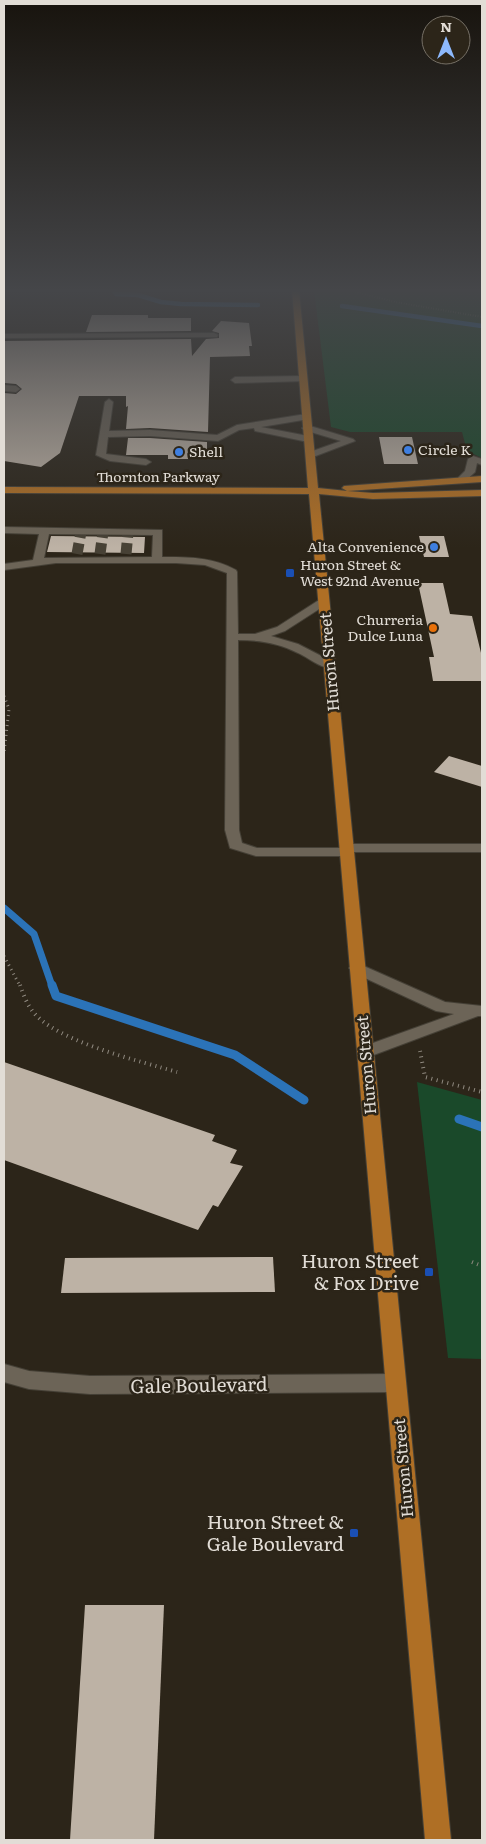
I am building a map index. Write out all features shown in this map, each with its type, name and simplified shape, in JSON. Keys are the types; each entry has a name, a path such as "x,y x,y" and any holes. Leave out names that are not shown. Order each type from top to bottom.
{"main road":[{"name":"Huron Street","path":"303,379 438,1840"},
{"name":"Thornton Parkway","path":"313,491 378,484 482,479"},
{"name":"Thornton Parkway","path":"4,490 313,491 372,496 482,493"}],"street":[{"path":"235,380 303,379"},
{"path":"4,388 16,389"},
{"path":"110,402 101,454 110,458 146,462"},
{"path":"104,434 150,432 218,438 237,428 306,417"},
{"path":"237,428 262,430 308,439"},
{"path":"307,428 350,440 310,455"},
{"path":"460,480 470,472 473,459 482,462"},
{"path":"4,530 158,532 157,560"},
{"path":"38,563 45,530"},
{"path":"4,567 77,557 126,557 206,562 223,566 232,572 232,830 235,845 256,852 482,848"},
{"path":"232,637 259,636 281,629 323,602"},
{"path":"259,636 291,644 329,665"},
{"path":"357,968 442,1007 479,1011"},
{"path":"365,1052 479,1011"},
{"name":"Gale Boulevard","path":"4,1373 29,1380 90,1385 396,1383"}],"path":[{"path":"4,696 9,709 4,753"},
{"path":"4,956 13,970 31,1010 49,1026 94,1047 177,1072"},
{"path":"416,1033 425,1077 482,1092"},
{"path":"472,1262 482,1266"}],"green space":[{"path":"325,376 482,376 482,458 467,451 462,432 350,432 331,427"},
{"path":"417,1082 482,1100 482,1359 448,1358"}],"building":[{"path":"4,376 209,376 208,432 150,428 126,429 128,406 126,407 126,396 79,396 60,453 41,467 4,461 4,393 16,394 22,389 16,384 4,383"},
{"name":"Circle K","path":"379,437 412,437 418,464 384,464"},
{"path":"128,438 207,442 207,455 189,455 188,459 168,459 168,455 126,455"},
{"path":"51,536 145,537 144,553 47,552"},
{"name":"Alta Convenience","path":"419,536 444,536 449,557 424,557"},
{"path":"418,583 443,583 450,614 472,616 482,657 482,681 433,681 429,657 434,657"},
{"path":"449,756 482,766 482,787 434,772"},
{"path":"4,1062 215,1135 212,1141 237,1150 230,1163 243,1166 218,1207 213,1205 198,1230 4,1160"},
{"path":"273,1257 275,1292 61,1293 65,1258"},
{"path":"85,1605 164,1605 154,1840 70,1840"}],"waterway":[{"path":"4,908 34,934 52,986"},
{"path":"52,985 56,996 235,1055 304,1100"},
{"path":"459,1119 482,1127"}],"tunnel":[{"path":"77,554 81,532"},
{"path":"100,554 103,532"},
{"path":"126,554 128,533"}],"place":[{"name":"Circle K","path":"408,450"},
{"name":"Shell","path":"179,452"},
{"name":"Alta Convenience","path":"434,547"},
{"name":"Huron Street & West 92nd Avenue","path":"290,573"},
{"name":"Churreria Dulce Luna","path":"433,628"},
{"name":"Huron Street & Fox Drive","path":"429,1272"},
{"name":"Huron Street & Gale Boulevard","path":"354,1533"}]}
